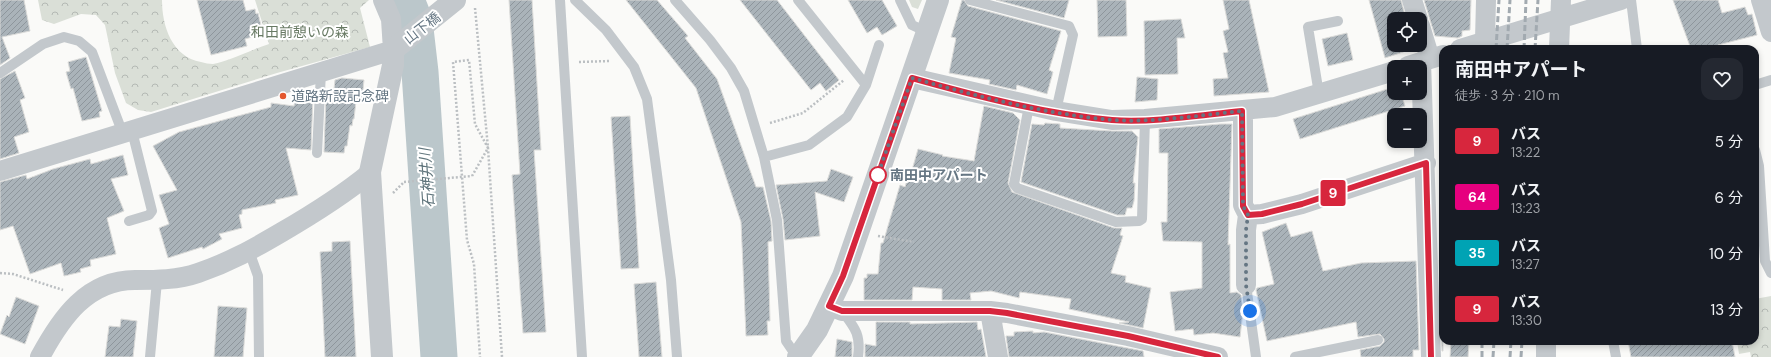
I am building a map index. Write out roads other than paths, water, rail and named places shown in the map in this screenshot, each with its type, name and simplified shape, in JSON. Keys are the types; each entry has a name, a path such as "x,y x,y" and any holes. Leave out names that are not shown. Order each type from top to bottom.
{"street":[{"path":"382,357 370,173 396,48 391,19 383,0"},
{"path":"798,357 817,330 836,309 843,276 938,0"},
{"path":"1412,0 1416,12"},
{"path":"1485,40 1486,0"},
{"path":"1471,45 1561,9 1621,0"},
{"name":"山下橋","path":"396,48 458,5"},
{"path":"1766,8 1771,32"},
{"path":"1559,45 1561,9"},
{"path":"0,171 396,48"},
{"path":"912,78 1056,111 1112,120 1145,120 1275,107 1387,73"},
{"path":"1425,100 1431,357"},
{"path":"1242,111 1243,206 1248,215 1246,230 1246,285"},
{"path":"1248,215 1262,214 1302,204 1426,163"},
{"path":"40,357 50,337 66,315 80,301 95,290 112,282 158,281 196,274 237,259 319,211 370,173"},
{"path":"836,309 990,311 1128,336 1206,356"},
{"path":"990,311 998,357"},
{"path":"1546,345 1546,357"}],"lane":[{"path":"560,0 582,357"},
{"path":"575,0 606,30 634,67 647,99 671,280 677,357"},
{"path":"675,0 710,40 731,68 744,91 764,157 777,220 786,341 798,357"},
{"path":"798,0 866,85"},
{"path":"900,0 912,25 927,32"},
{"path":"970,0 1069,26 1073,35 1056,111"},
{"path":"1631,0 1637,45"},
{"path":"1319,94 1308,27 1338,22"},
{"path":"0,73 43,44 64,37 79,41 92,52 127,132 152,211 149,216 129,221"},
{"path":"764,157 809,144 847,116 866,85 879,45"},
{"path":"317,153 321,72"},
{"path":"1759,84 1771,80"},
{"path":"1029,106 1014,184 1017,188 1116,222 1140,221 1142,219 1145,120"},
{"path":"1759,166 1765,261 1771,273"},
{"path":"249,251 258,276 259,357"},
{"path":"150,357 158,281"},
{"path":"1246,285 1256,357"},
{"path":"836,309 857,331 859,349 858,357"},
{"path":"1295,357 1378,340"},
{"path":"1614,345 1616,357"}],"waterway":[{"name":"石神井川","path":"406,0 414,20 420,72 439,357"}],"railway":[{"path":"1496,45 1499,0"},
{"path":"1507,45 1510,0"},
{"path":"1524,45 1526,0"},
{"path":"1535,45 1538,0"},
{"path":"1482,345 1482,357"},
{"path":"1493,357 1494,345"},
{"path":"1510,357 1511,345"},
{"path":"1521,357 1522,345"}],"place":[{"name":"道路新設記念碑","path":"283,96"},
{"name":"南田中アパート","path":"878,175"}],"park label":[{"name":"和田前憩いの森","path":"300,32"}]}
